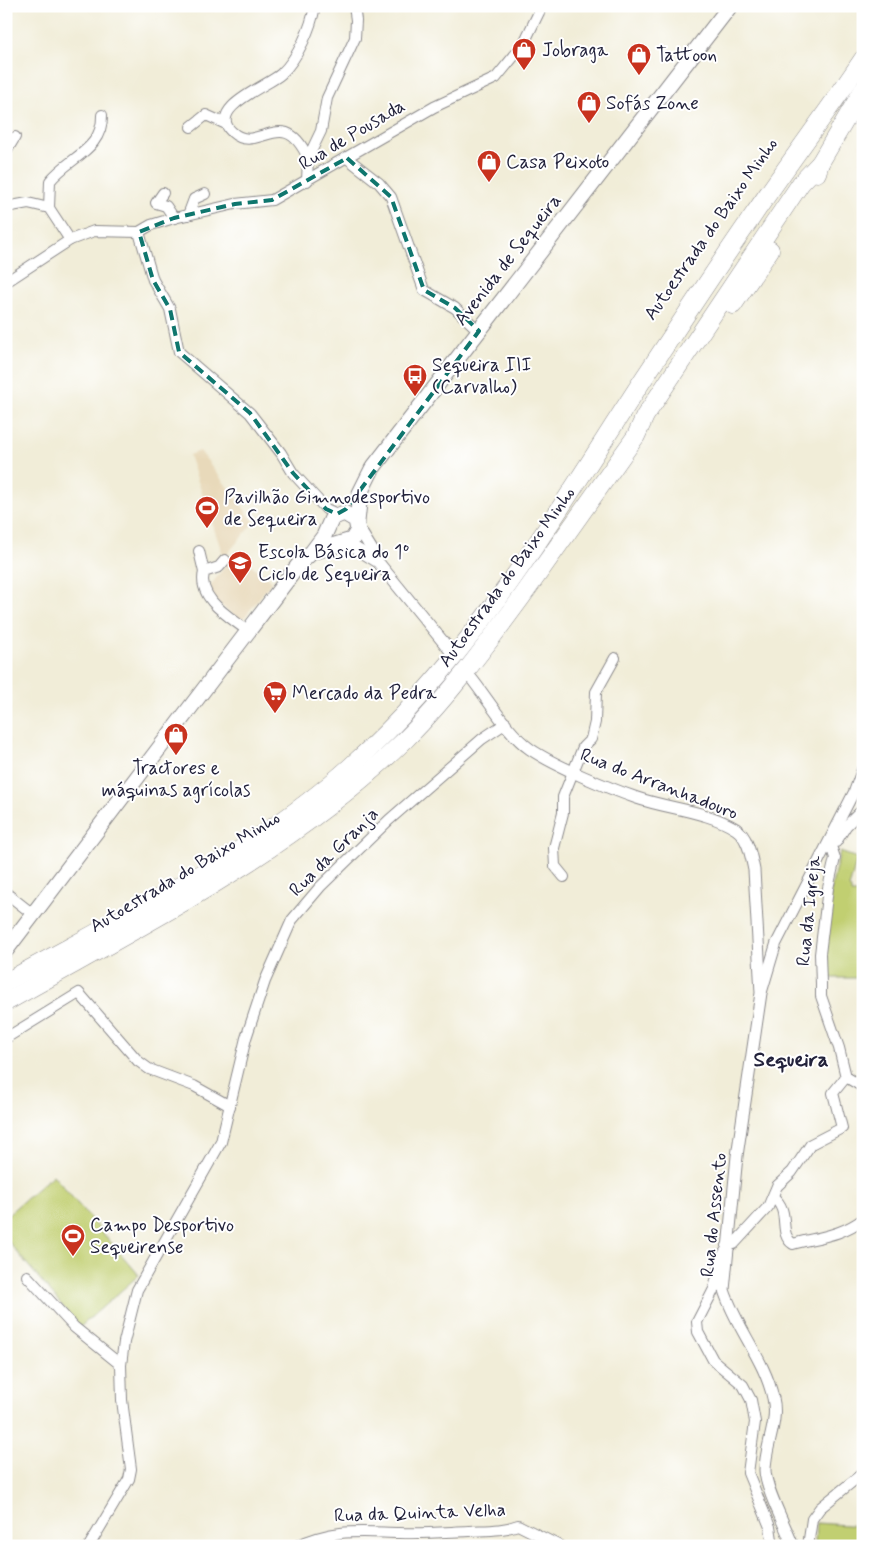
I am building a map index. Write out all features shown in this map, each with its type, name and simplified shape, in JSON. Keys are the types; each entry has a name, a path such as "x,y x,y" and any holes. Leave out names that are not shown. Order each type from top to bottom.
{"highway":[{"name":"Autoestrada do Baixo Minho","path":"6,982 211,867 264,832 347,770 393,728 470,639 516,576 742,231 863,59"},
{"name":"Autoestrada do Baixo Minho","path":"6,1002 220,881 291,834 357,783 406,738 483,649 636,436 653,421 750,281 809,189 820,163 863,90"}],"main road":[{"name":"Avenida de Sequeira","path":"357,525 360,493 372,469 730,6"},
{"name":"Avenida de Sequeira","path":"34,915 300,563 312,552 333,517 360,493"},
{"path":"312,552 343,543 354,538 357,525 351,516 333,517 331,537 343,543"},
{"path":"6,950 34,915"}],"street":[{"path":"226,124 226,117 243,97 281,75 291,62 311,21 315,6"},
{"path":"308,181 308,158 321,131 326,98 354,38 356,20 354,6"},
{"name":"Rua de Pousada","path":"140,232 151,225 174,218 235,204 272,200 434,107 496,78 523,45 542,6"},
{"path":"70,240 49,208 50,181 100,134 102,115"},
{"path":"190,127 206,115 226,124 234,134 243,138 281,132 291,133 298,139 308,158"},
{"path":"6,152 15,137"},
{"path":"347,158 379,183 391,197 424,290 456,308 479,331"},
{"path":"163,193 156,203 169,208 174,218"},
{"path":"188,215 194,198 205,194"},
{"path":"6,207 28,203 49,208"},
{"path":"6,282 70,240 94,231 140,232 153,280 170,310 179,352 250,413 281,453 292,473 333,517"},
{"path":"357,525 378,562 449,649"},
{"path":"343,543 378,562"},
{"path":"198,552 204,572 204,584 213,604 248,631"},
{"path":"204,572 219,567 225,560"},
{"path":"564,877 555,866 554,848 563,813 563,797 583,747 591,739 595,722 596,692 615,658"},
{"name":"Rua do Arranhadouro","path":"471,678 528,748 573,771 637,798 713,819 737,830 745,839 754,870 761,992"},
{"name":"Rua da Granja","path":"88,1546 129,1479 131,1469 122,1400 121,1365 124,1342 137,1290 221,1142 246,1038 265,980 292,920 320,886 389,820 482,739 506,723"},
{"path":"761,992 776,944 854,792 863,767"},
{"path":"808,884 821,873 832,849 846,826 863,809"},
{"name":"Rua da Igreja","path":"832,849 835,858 828,888 820,954 821,984 822,996 840,1048 846,1076"},
{"path":"6,892 34,915"},
{"path":"759,948 770,949 776,944"},
{"name":"Rua do Assento","path":"761,992 737,1156 724,1290 729,1306 769,1383 775,1411 765,1470 793,1546"},
{"path":"6,1038 79,993 138,1061 149,1069 194,1086 230,1106"},
{"path":"773,1546 770,1527 748,1473 755,1422 751,1400 743,1385 713,1360 698,1332 696,1322 714,1289 722,1256 727,1248 734,1244 768,1207 777,1186 792,1172 811,1144 842,1128 833,1094 846,1076 863,1087"},
{"path":"773,1197 784,1209 785,1235 793,1244 832,1236 850,1229 863,1219"},
{"path":"27,1276 74,1327 121,1365"},
{"path":"808,1546 812,1519 820,1508 863,1473"},
{"path":"779,1546 780,1512"},
{"name":"Rua da Quinta Velha","path":"296,1546 315,1537 354,1530 400,1533 438,1532 506,1529 518,1525 535,1531 560,1546"}],"highlighted area":[{"path":"347,158 391,197 424,290 455,308 479,331 346,509 337,514 326,509 293,473 250,413 179,352 170,309 153,280 139,232 174,218 235,204 272,200"}],"shaded area":[{"path":"200,451 254,522 224,558 189,455"},
{"name":"Escola Básica do 1º Ciclo de Sequeira","path":"235,552 272,581 242,621 214,600 209,588"}],"green space":[{"path":"840,852 857,858 849,888 851,893 863,893 863,978 824,978 828,914 832,884"},
{"name":"Campo Desportivo Sequeirense","path":"53,1175 139,1275 80,1327 6,1239 6,1216"},
{"path":"816,1523 863,1526 863,1546 815,1546"}],"place":[{"name":"Jobraga","path":"524,71"},
{"name":"Tattoon","path":"639,76"},
{"name":"Sofás Zone","path":"589,124"},
{"name":"Casa Peixoto","path":"489,183"},
{"name":"Sequeira III (Carvalho)","path":"415,397"},
{"name":"Pavilhão Gimnodesportivo de Sequeira","path":"207,529"},
{"name":"Escola Básica do 1º Ciclo de Sequeira","path":"240,584"},
{"name":"Mercado da Pedra","path":"275,714"},
{"name":"Tractores e máquinas agrícolas","path":"176,756"},
{"name":"Campo Desportivo Sequeirense","path":"73,1257"}],"district":[{"name":"Sequeira","path":"791,1060"}]}
